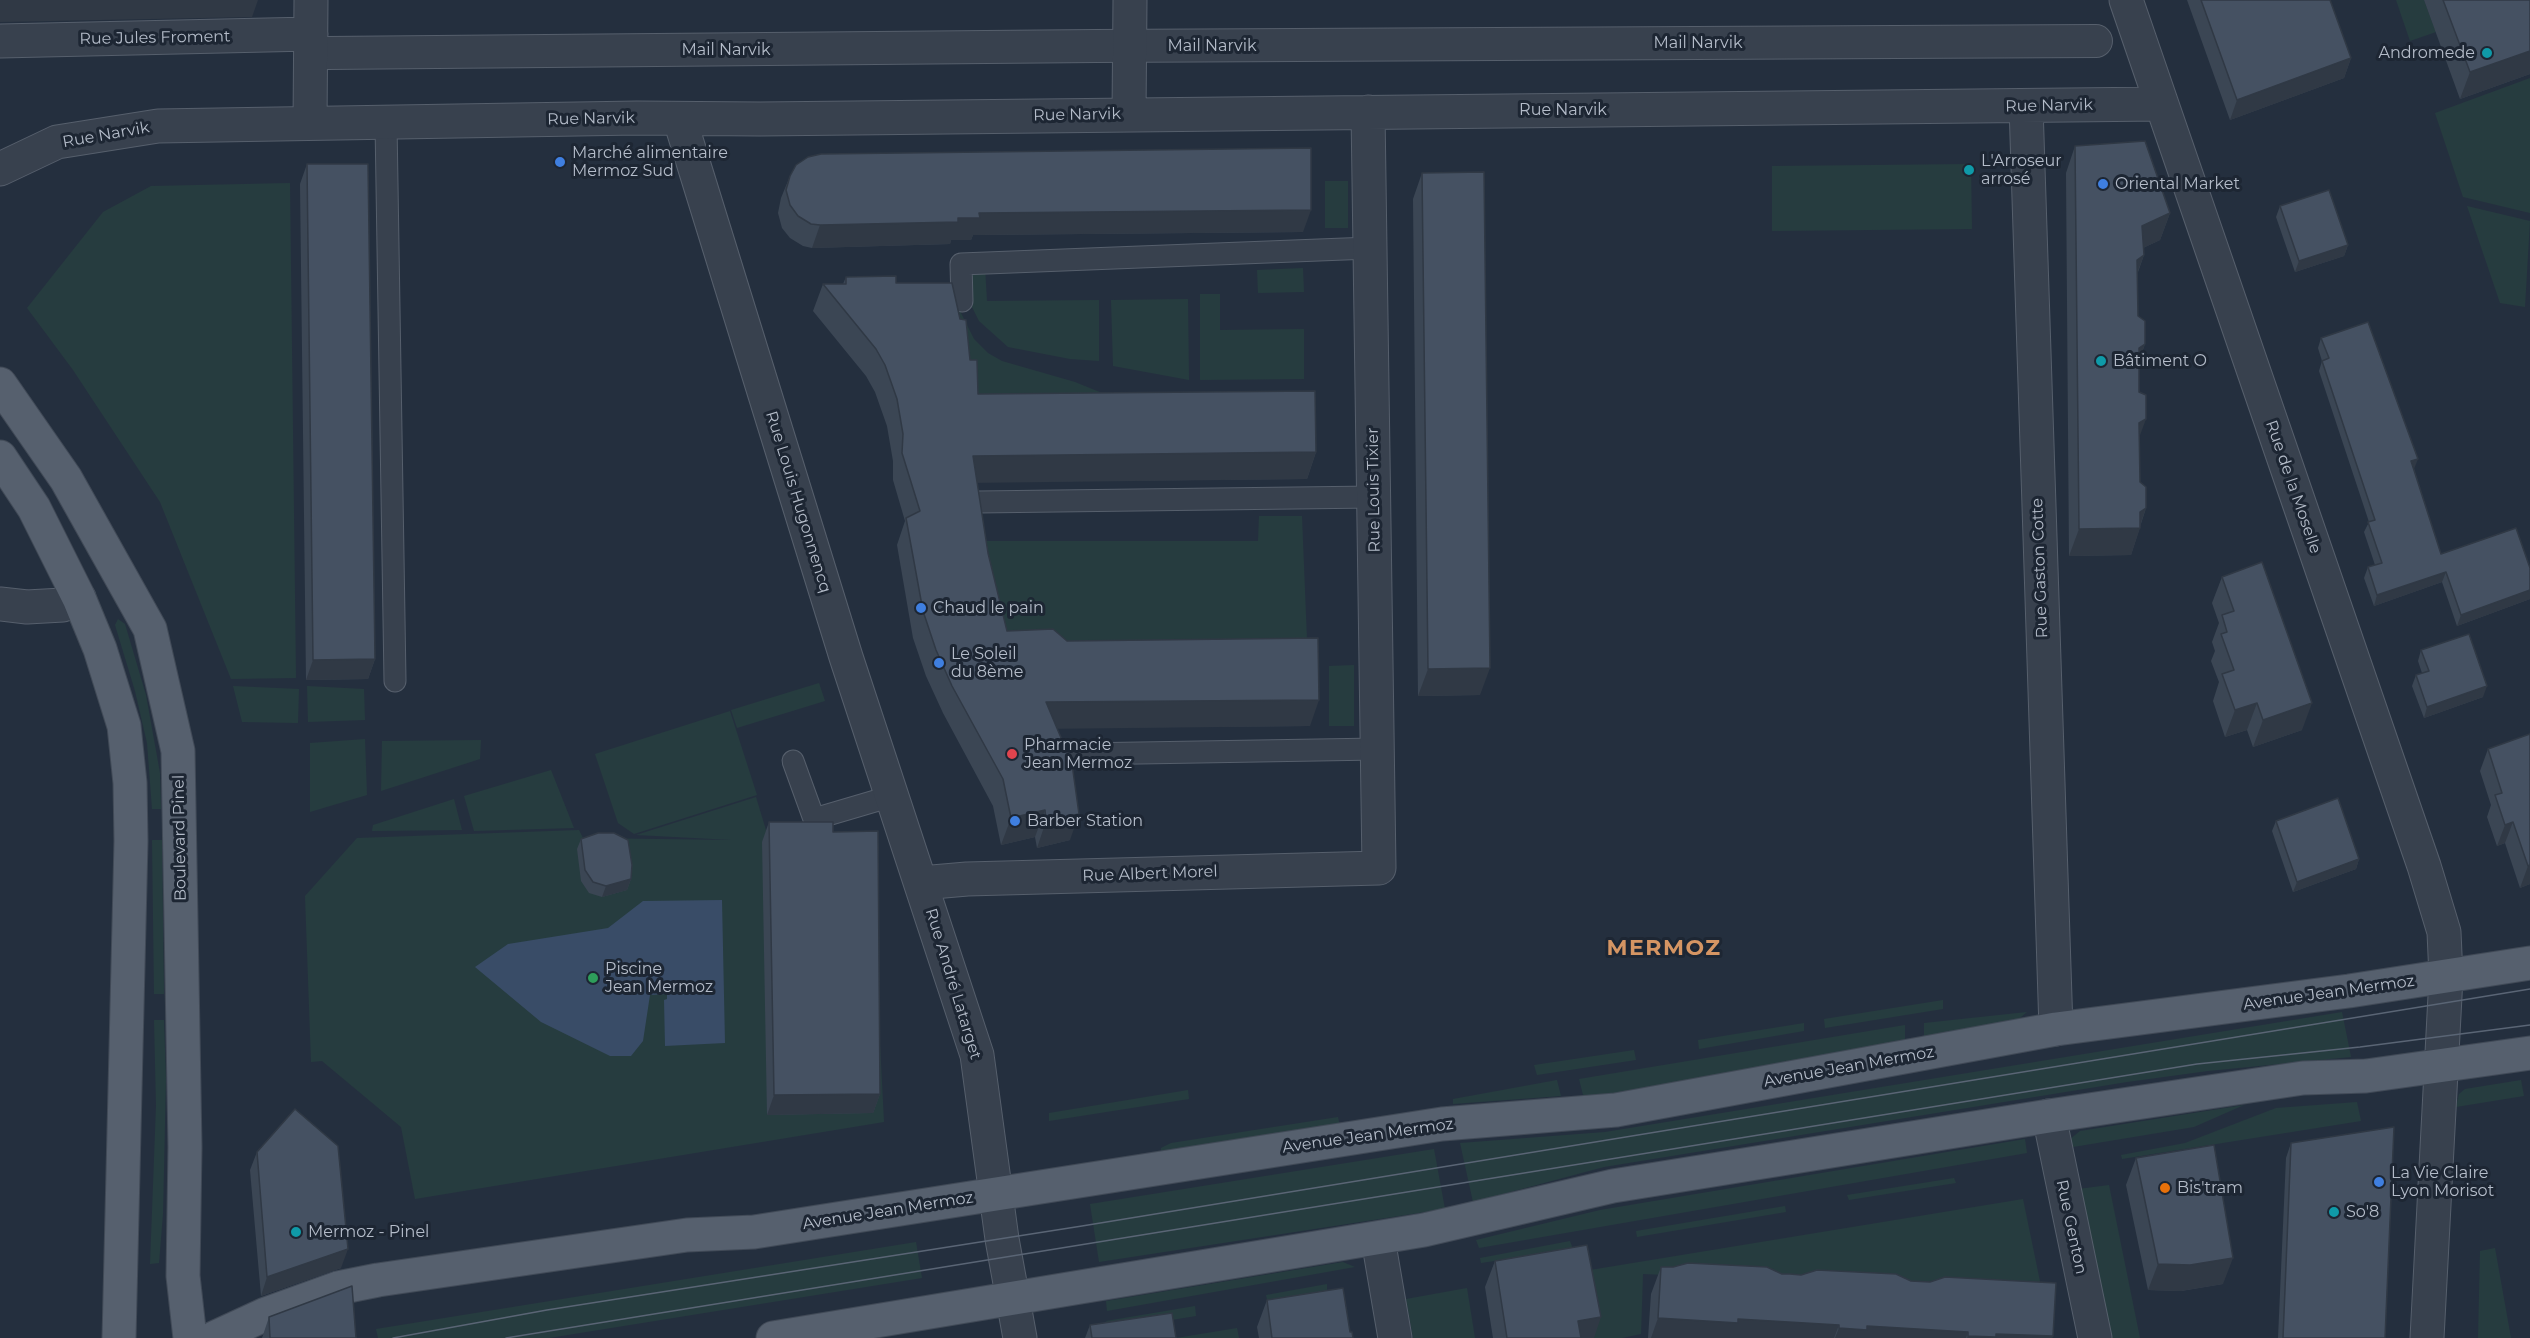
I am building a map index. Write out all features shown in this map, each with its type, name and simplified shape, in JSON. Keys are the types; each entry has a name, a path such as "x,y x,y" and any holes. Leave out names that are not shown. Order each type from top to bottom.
{"main road":[{"name":"Boulevard Pinel","path":"0,384 66,479 150,629 178,750 185,1147 183,1276 190,1338"},
{"path":"0,457 34,508 80,598 100,649 124,726 130,783 128,1014 119,1338"},
{"name":"Avenue Jean Mermoz","path":"214,1338 287,1306 338,1288 378,1280 687,1235 754,1232 1442,1124 1617,1110 2056,1029 2446,977 2530,963"},
{"path":"773,1338 1378,1239 1459,1224 1613,1186 2303,1078 2366,1076 2530,1053"}],"street":[{"path":"310,123 319,44 311,0"},
{"path":"1130,0 1128,47 1130,114"},
{"name":"Rue de la Moselle","path":"2126,0 2424,866 2444,932 2446,977 2427,1338"},
{"name":"Rue Jules Froment","path":"0,41 319,44"},
{"name":"Mail Narvik","path":"319,44 1128,47 2096,41"},
{"name":"Rue Narvik","path":"0,169 57,142 158,126 638,118 680,120 2161,104"},
{"name":"Rue Gaston Cotte","path":"2026,106 2056,1029"},
{"name":"Rue Louis Tixier","path":"1368,112 1379,868"},
{"name":"Rue Louis Hugonnencq","path":"680,120 846,657 921,883"},
{"path":"0,604 27,607 63,604 80,598"},
{"name":"Rue Albert Morel","path":"921,883 968,879 1379,868"},
{"name":"Rue André Latarget","path":"921,883 976,1055 1002,1239 1020,1338"},
{"name":"Rue Genton","path":"2049,1116 2095,1338"},
{"path":"1378,1239 1395,1338"}],"lane":[{"path":"386,123 395,681"},
{"path":"962,301 961,264 1370,248"},
{"path":"978,502 1374,496"},
{"path":"1080,754 1377,749"},
{"path":"793,761 814,819 892,795"}],"green space":[{"path":"2396,0 2424,0 2436,32 2410,41"},
{"path":"2530,78 2530,213 2463,197 2435,113"},
{"path":"1971,164 1972,229 1772,231 1772,166"},
{"path":"1325,181 1348,181 1348,228 1325,228"},
{"path":"290,183 296,678 231,679 160,502 73,370 27,308 103,212 151,186"},
{"path":"2467,206 2530,221 2525,307 2500,303"},
{"path":"985,267 987,301 1099,300 1099,361 1070,359 1008,347 979,321 971,305 970,268"},
{"path":"1303,268 1304,292 1258,293 1257,270"},
{"path":"1200,294 1220,294 1220,330 1304,329 1304,379 1200,380"},
{"path":"1188,299 1189,380 1113,366 1111,300"},
{"path":"961,306 961,313 974,339 988,353 1002,361 1075,382 1107,395 968,421 942,310"},
{"path":"1259,516 1302,516 1308,665 1009,668 979,541 1258,541"},
{"path":"118,619 125,624 146,695 160,773 161,809 152,809 147,743 135,691 115,625"},
{"path":"1354,665 1354,726 1329,726 1329,666"},
{"path":"819,683 825,701 737,728 731,710"},
{"path":"233,686 299,689 298,723 242,722"},
{"path":"307,686 364,689 365,720 308,722"},
{"path":"730,711 757,795 634,834 618,823 595,754"},
{"path":"365,739 367,795 310,812 310,743"},
{"path":"481,740 480,759 381,791 382,741"},
{"path":"551,770 574,828 474,831 464,796"},
{"name":"Piscine Jean Mermoz","path":"756,797 769,840 870,842 884,1122 415,1199 401,1127 322,1061 311,1062 305,896 357,838 579,830 583,838 732,840 636,835"},
{"path":"454,799 462,830 372,831 373,825"},
{"path":"152,840 162,840 164,994 154,994"},
{"path":"1943,1000 1943,1009 1825,1028 1824,1019"},
{"path":"2027,1012 2014,1023 1924,1038 1924,1023"},
{"path":"2342,1012 2351,1057 2208,1071 2127,1082 1604,1167 1473,1202 1460,1143 1605,1132"},
{"path":"154,1020 164,1020 166,1078 163,1214 159,1263 150,1264 156,1106"},
{"path":"1804,1023 1804,1031 1699,1049 1698,1040"},
{"path":"1905,1025 1905,1043 1584,1099 1579,1079"},
{"path":"1634,1050 1636,1060 1537,1075 1534,1065"},
{"path":"1557,1080 1561,1096 1453,1104 1453,1099"},
{"path":"2521,1080 2524,1096 2456,1107 2459,1094 2465,1089"},
{"path":"1188,1090 1189,1099 1049,1121 1049,1113"},
{"path":"2357,1102 2361,1121 2122,1159 2121,1155 2185,1143 2276,1108"},
{"path":"2244,1105 2194,1127 2067,1148 2069,1140 2080,1131"},
{"path":"1338,1117 1340,1126 1161,1152 1161,1148 1171,1143"},
{"path":"2025,1139 2027,1153 1479,1248 1476,1240 1600,1210"},
{"path":"1434,1149 1445,1209 1099,1262 1090,1204"},
{"path":"1954,1178 1956,1183 1849,1200 1847,1195"},
{"path":"2109,1185 2140,1338 2109,1338 2078,1189"},
{"path":"2023,1199 2042,1291 1643,1274 1641,1334 1622,1338 1590,1338 1578,1272"},
{"path":"1785,1206 1786,1212 1637,1237 1636,1231"},
{"path":"1570,1241 1573,1249 1481,1263 1480,1258"},
{"path":"916,1242 922,1278 549,1338 378,1338 376,1329"},
{"path":"2495,1248 2511,1338 2478,1338 2480,1251"},
{"path":"1343,1262 1355,1267 1107,1311 1106,1301"},
{"path":"1327,1284 1327,1292 1268,1304 1266,1295"},
{"path":"1467,1288 1475,1338 1413,1338 1406,1299"},
{"path":"1195,1306 1196,1316 1110,1330 1106,1321"},
{"path":"1237,1328 1239,1338 1176,1338"}],"water":[{"path":"722,900 725,1043 665,1046 664,1000 667,999 667,994 650,995 643,1041 631,1056 610,1056 541,1022 475,967 508,944 608,928 643,901"}],"building":[{"path":"2201,0 2330,0 2351,58 2237,100"},
{"path":"2443,0 2530,0 2530,51 2470,72"},
{"name":"Bâtiment O","path":"2145,141 2170,213 2142,226 2144,255 2137,260 2138,316 2145,321 2145,344 2139,348 2139,392 2146,395 2146,419 2139,423 2140,482 2146,487 2146,508 2140,512 2140,528 2079,529 2075,146"},
{"path":"1311,148 1311,210 979,213 980,218 958,218 958,222 820,225 811,224 798,216 790,205 786,190 796,165 808,157 821,154"},
{"path":"307,164 368,164 375,659 313,660"},
{"path":"1484,172 1490,668 1428,669 1422,173"},
{"path":"2329,190 2348,245 2299,261 2280,206"},
{"path":"896,276 896,283 952,283 960,319 966,320 970,360 977,360 978,394 1315,391 1316,452 973,456 988,553 1007,631 1053,629 1067,641 1318,638 1319,700 1046,702 1072,764 1079,814 1046,821 1045,810 1011,818 1003,779 952,686 936,650 923,611 906,518 920,511 902,453 903,434 897,399 885,365 876,349 823,284 846,284 846,277"},
{"path":"2368,322 2418,459 2411,461 2441,554 2516,528 2530,568 2530,590 2461,615 2446,572 2377,595 2368,567 2382,563 2368,522 2375,520 2322,361 2329,358 2321,338"},
{"path":"2262,562 2312,703 2263,720 2257,703 2235,710 2222,674 2234,670 2221,634 2227,632 2222,615 2234,611 2222,577"},
{"path":"2469,634 2487,686 2427,707 2416,675 2429,671 2421,650"},
{"path":"2530,734 2530,865 2528,866 2513,822 2505,825 2495,795 2502,793 2488,749"},
{"path":"2338,798 2359,859 2297,882 2276,821"},
{"path":"769,822 833,822 833,832 878,831 880,1094 774,1095"},
{"path":"598,833 614,833 628,840 632,865 631,879 606,886 593,882 585,870 581,839"},
{"path":"295,1109 338,1146 348,1249 267,1277 257,1152"},
{"path":"2394,1127 2385,1338 2283,1338 2291,1143"},
{"path":"2214,1145 2233,1258 2190,1265 2158,1264 2136,1158"},
{"path":"1587,1245 1601,1317 1578,1321 1581,1338 1507,1338 1495,1261"},
{"path":"1688,1263 1767,1267 1782,1274 1801,1275 1817,1270 1896,1274 1911,1281 1930,1282 1945,1277 2056,1283 2053,1336 1996,1334 1996,1337 1968,1336 1968,1332 1867,1326 1867,1330 1839,1328 1839,1325 1738,1319 1738,1323 1658,1318 1661,1267"},
{"path":"352,1286 356,1338 270,1338 269,1317"},
{"path":"1343,1288 1353,1338 1272,1338 1267,1300"},
{"path":"1172,1313 1176,1338 1092,1338 1090,1325"}],"tram line":[{"path":"393,1338 547,1310 1082,1226 2530,989"},
{"path":"506,1338 2197,1064 2360,1047 2530,1025"}],"place":[{"name":"Andromede","path":"2487,53"},
{"name":"Marché alimentaire Mermoz Sud","path":"560,162"},
{"name":"L'Arroseur arrosé","path":"1969,170"},
{"name":"Oriental Market","path":"2103,184"},
{"name":"Bâtiment O","path":"2101,361"},
{"name":"Chaud le pain","path":"921,608"},
{"name":"Le Soleil du 8ème","path":"939,663"},
{"name":"Pharmacie Jean Mermoz","path":"1012,754"},
{"name":"Barber Station","path":"1015,821"},
{"name":"Piscine Jean Mermoz","path":"593,978"},
{"name":"La Vie Claire Lyon Morisot","path":"2379,1182"},
{"name":"Bis'tram","path":"2165,1188"},
{"name":"So'8","path":"2334,1212"},
{"name":"Mermoz - Pinel","path":"296,1232"}],"district":[{"name":"MERMOZ","path":"1664,949"}]}
